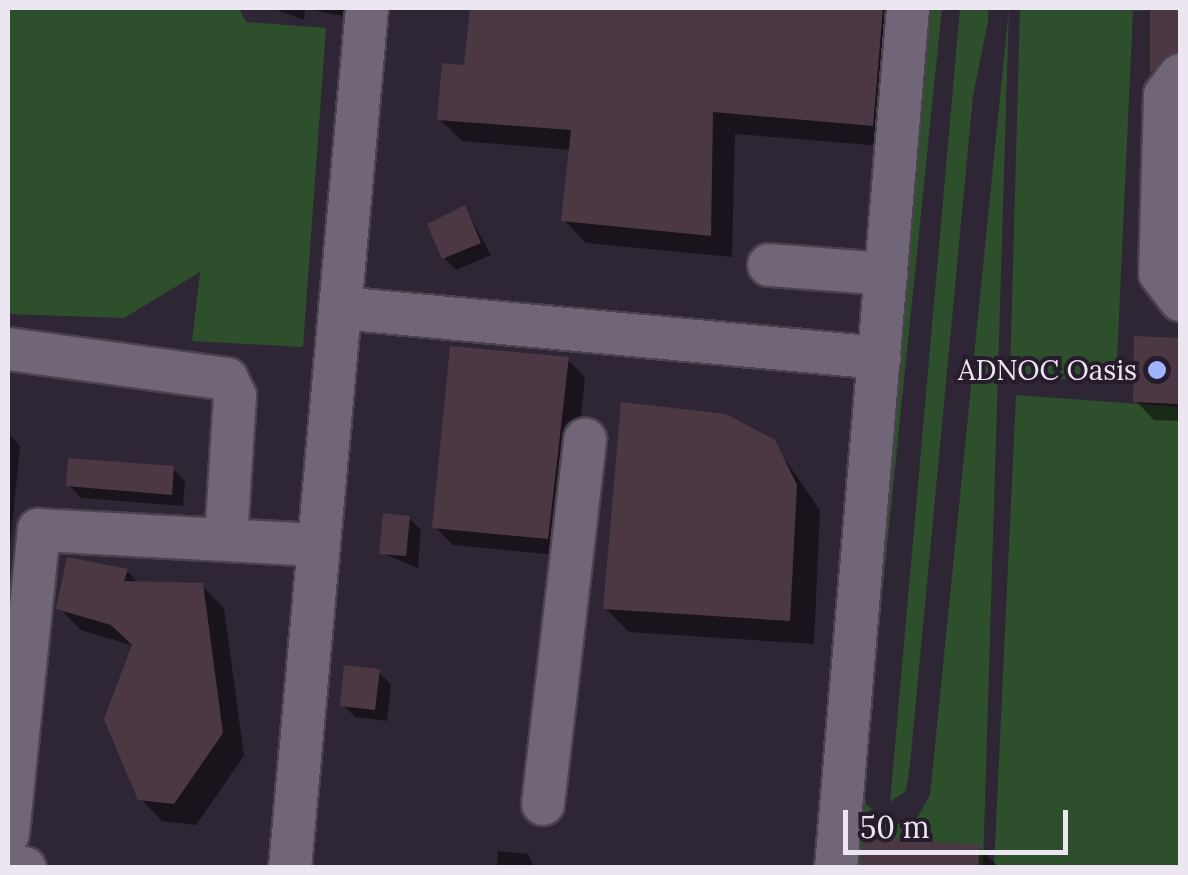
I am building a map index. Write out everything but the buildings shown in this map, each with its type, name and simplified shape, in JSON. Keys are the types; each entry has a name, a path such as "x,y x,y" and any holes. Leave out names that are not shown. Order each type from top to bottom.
{"lane":[{"path":"290,868 367,8"},
{"path":"836,868 910,14"},
{"path":"1180,75 1165,96 1160,273 1180,300"},
{"path":"769,265 887,274"},
{"path":"340,308 880,358"},
{"path":"8,349 228,379 235,396 226,538"},
{"path":"543,804 585,439"},
{"path":"8,834 13,714 39,530 319,545"},
{"path":"8,866 25,868"}],"green space":[{"path":"8,8 239,8 246,22 326,28 303,347 192,341 200,272 124,318 8,314"},
{"path":"921,8 942,8 863,782 866,804 892,826 917,818 930,795 1009,8 983,867 844,868"},
{"path":"960,8 988,8 988,21 973,96 910,764 906,791 890,802"},
{"path":"1020,8 1180,8 1133,11 1116,382 1010,376"},
{"path":"1016,395 1180,407 1180,867 994,867"}],"place":[{"name":"ADNOC Oasis","path":"1157,370"}]}
